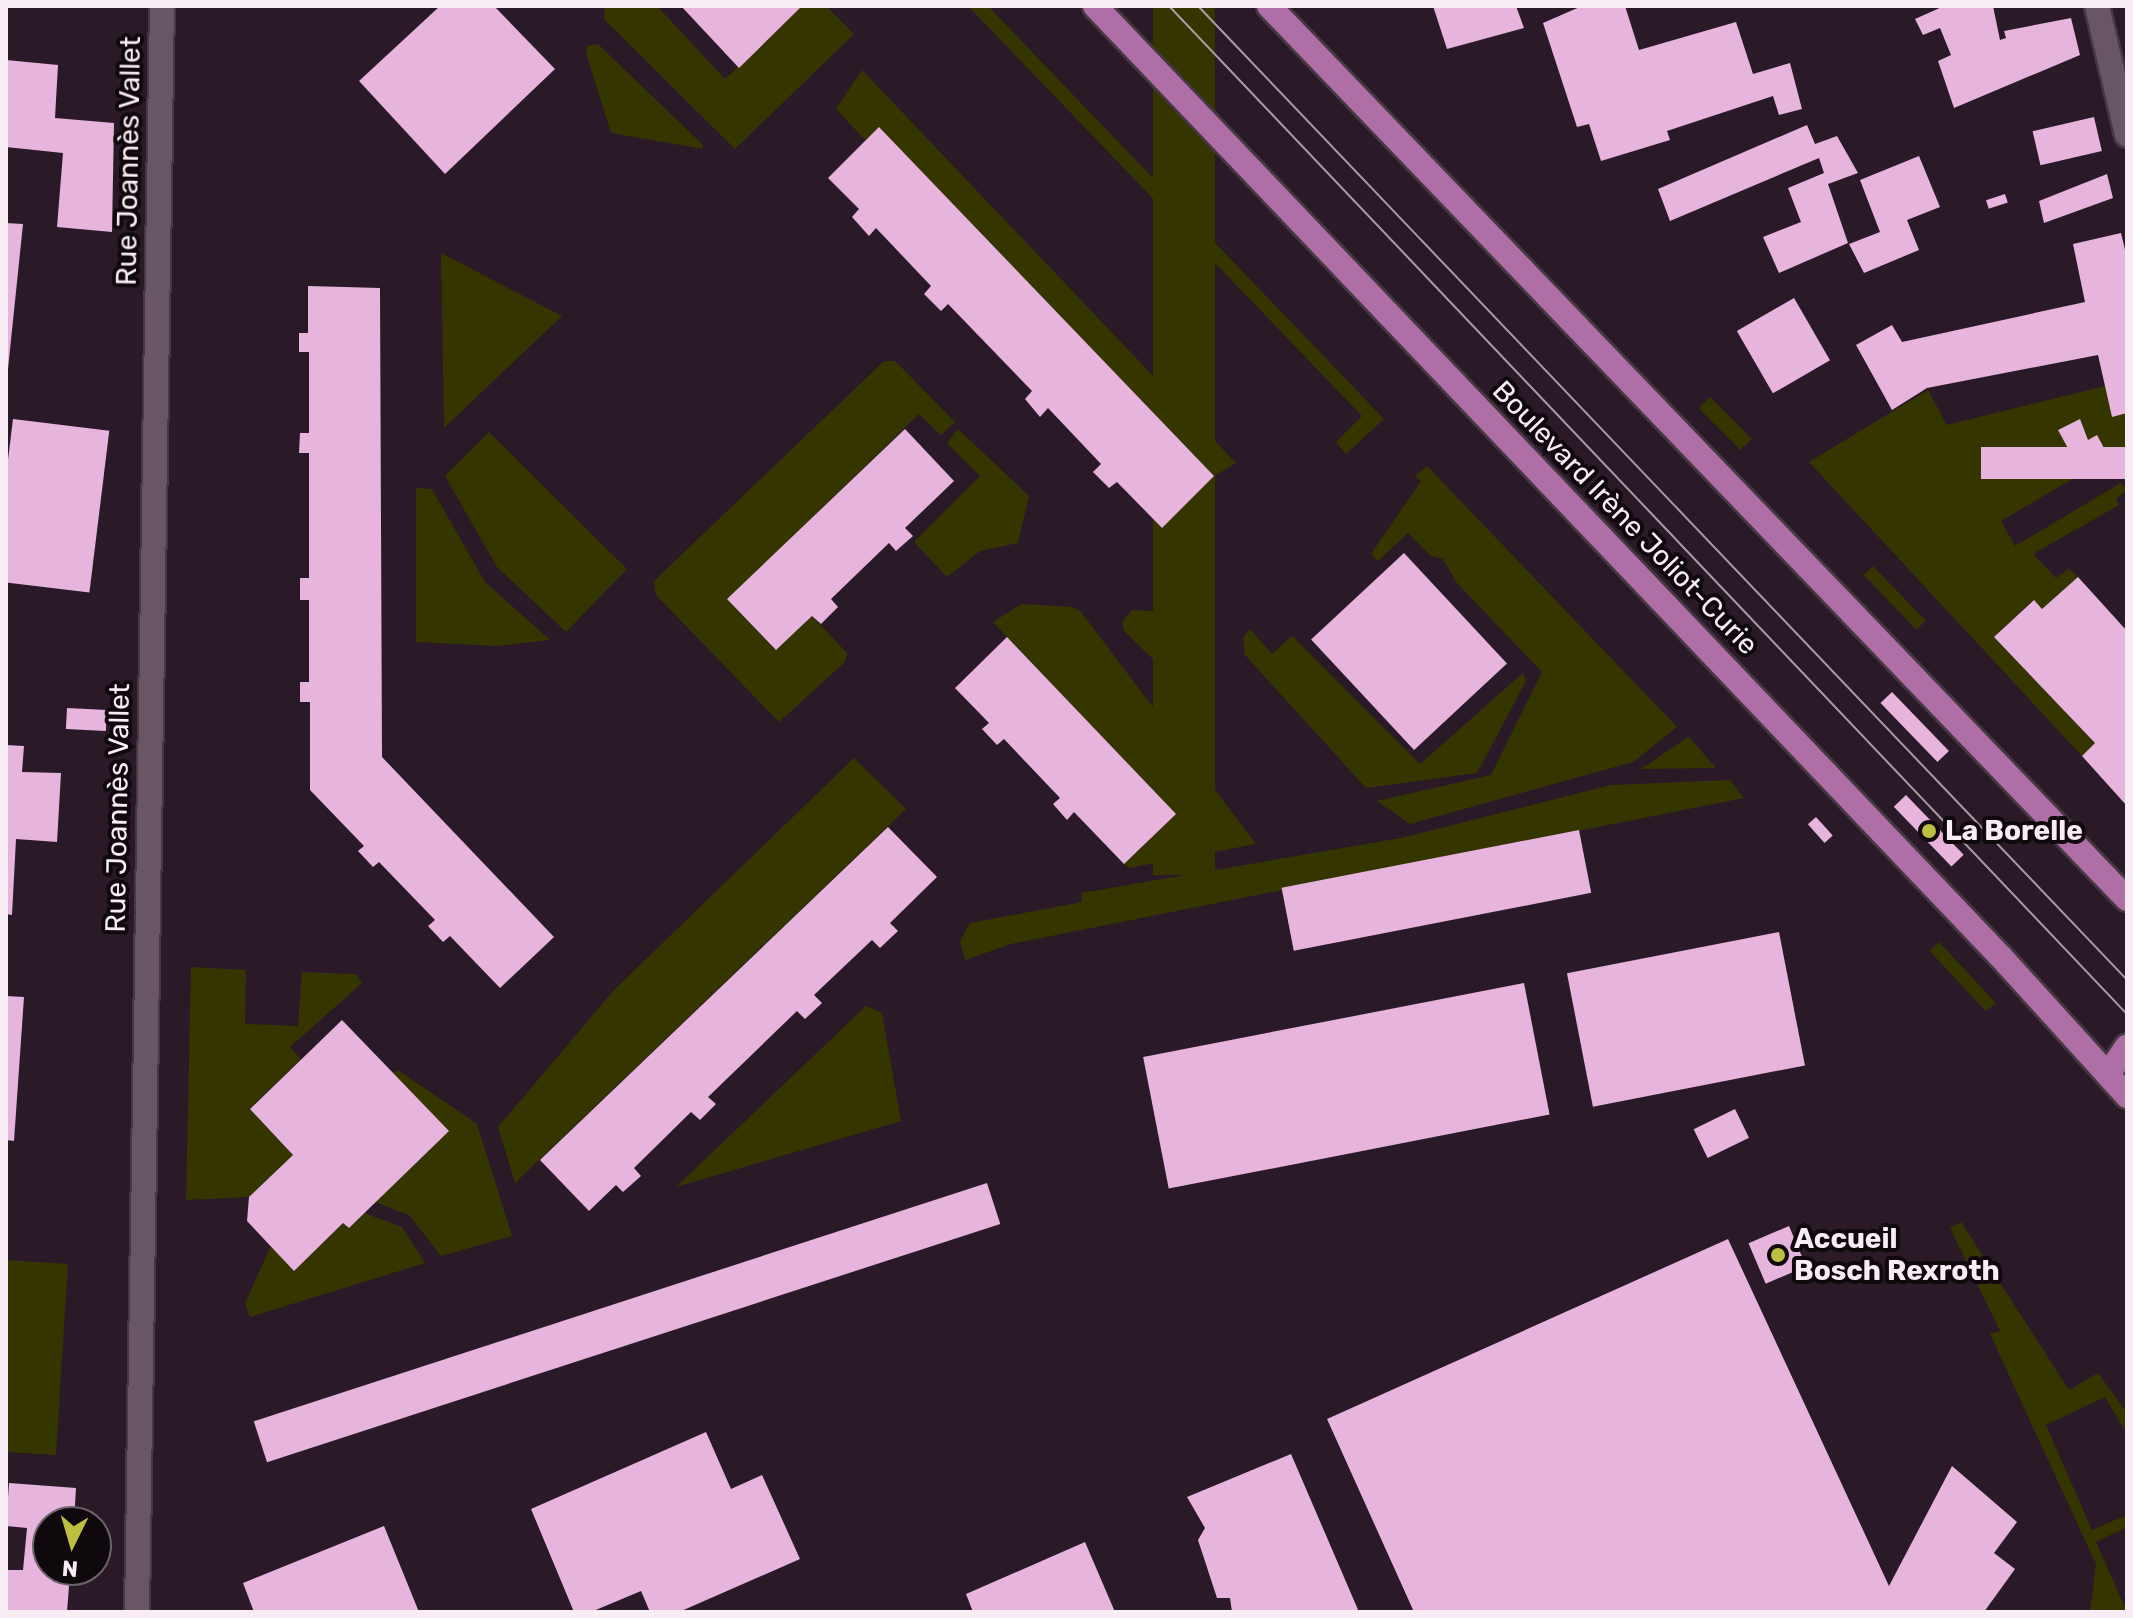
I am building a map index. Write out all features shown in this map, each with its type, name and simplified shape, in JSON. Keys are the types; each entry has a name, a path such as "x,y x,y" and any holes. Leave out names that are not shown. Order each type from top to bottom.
{"main road":[{"name":"Boulevard Irène Joliot-Curie","path":"1095,6 2109,1073 2127,1096"},
{"path":"1272,7 2127,899"},
{"path":"2109,1073 2127,1046"}],"street":[{"name":"Rue Joannès Vallet","path":"137,1612 162,6"},
{"path":"2097,6 2127,135"}],"shaded area":[{"path":"605,6 657,6 725,79 802,6 826,6 854,34 735,149 604,19"},
{"path":"968,6 988,6 1384,419 1346,454 1336,442 1362,416"},
{"path":"1153,6 1215,6 1215,875 1153,875"},
{"path":"598,44 703,145 703,149 611,133 586,53 587,46"},
{"path":"862,70 1236,463 1214,476 879,128 865,140 836,109"},
{"path":"441,253 562,316 444,428"},
{"path":"884,361 895,361 955,422 941,435 919,414 728,599 775,650 812,616 847,653 845,662 779,722 656,595 654,581"},
{"path":"2105,386 2126,413 2127,447 2001,521 2015,546 2121,483 2127,490 2116,499 2119,505 2033,554 2056,578 2069,569 2078,577 2042,609 2033,600 1994,637 2095,743 2082,756 1809,462 1928,390 1947,425"},
{"path":"1710,397 1752,439 1740,450 1699,408"},
{"path":"958,429 1029,496 1018,543 980,551 947,577 914,542 980,476 947,443"},
{"path":"489,432 627,569 566,632 497,567 445,476"},
{"path":"1427,466 1677,727 1633,762 1410,824 1377,801 1491,775 1542,672 1457,583 1443,559 1431,556 1408,533 1378,561 1371,554 1421,481 1415,476"},
{"path":"416,488 432,489 485,582 550,640 496,646 416,642"},
{"path":"1873,566 1926,621 1916,630 1864,575"},
{"path":"1021,604 1073,607 1081,612 1256,844 1129,868 1124,864 1175,814 993,622"},
{"path":"1132,610 1207,614 1214,621 1215,637 1183,668 1160,666 1124,631 1122,622"},
{"path":"1250,629 1272,654 1292,636 1420,764 1523,673 1526,681 1477,773 1366,788 1245,655 1243,638"},
{"path":"1688,737 1716,768 1641,769"},
{"path":"854,758 906,809 515,1183 498,1127 614,990"},
{"path":"1730,780 1744,798 1011,944 965,960 960,941 970,923 1082,902 1081,893 1401,838 1611,785"},
{"path":"1939,942 1996,1003 1986,1012 1929,951"},
{"path":"191,967 246,970 245,1024 298,1026 302,972 356,974 362,983 290,1047 301,1059 250,1108 293,1155 249,1197 186,1200"},
{"path":"866,1006 882,1013 901,1121 676,1187"},
{"path":"398,1070 477,1124 512,1236 441,1256 409,1215 375,1202 448,1131 393,1073"},
{"path":"364,1213 402,1227 425,1263 250,1317 245,1303 271,1246 294,1270 343,1223 349,1228"},
{"path":"1961,1222 2069,1390 2098,1373 2127,1413 2124,1429 2105,1397 2046,1425 2092,1530 2127,1515 2127,1527 2096,1542 2127,1612 2090,1612 2096,1564 1990,1334 2000,1331 1950,1228"},
{"path":"6,1260 68,1264 56,1455 6,1452"}],"building":[{"path":"440,6 494,6 555,69 445,174 359,81"},
{"path":"681,6 802,6 739,68"},
{"path":"1433,6 1516,6 1524,28 1447,49"},
{"path":"1582,6 1625,6 1639,50 1736,22 1753,74 1790,63 1802,109 1779,115 1773,96 1667,131 1670,140 1601,161 1589,124 1577,127 1543,23"},
{"path":"1944,6 1993,6 2000,40 2006,38 2004,31 2071,18 2080,55 1954,108 1938,61 1951,55 1940,28 1923,35 1915,19"},
{"path":"6,60 58,65 55,118 114,123 112,232 57,227 63,153 6,147"},
{"path":"2094,117 2102,151 2040,165 2033,131"},
{"path":"1807,125 1815,144 1837,136 1858,173 1828,184 1848,243 1779,273 1763,237 1801,222 1788,188 1824,173 1819,158 1670,221 1658,189"},
{"path":"879,127 1214,476 1162,528 1117,482 1109,488 1093,472 1101,464 1048,408 1040,417 1025,399 1032,391 948,304 941,311 924,294 931,286 876,228 869,236 852,217 859,209 828,178"},
{"path":"1919,156 1940,207 1907,220 1919,250 1864,273 1849,244 1880,232 1860,180"},
{"path":"2107,174 2113,198 2044,223 2039,201"},
{"path":"2005,194 2008,203 1989,209 1986,200"},
{"path":"6,223 23,224 8,369 6,369"},
{"path":"2121,233 2127,258 2127,413 2112,417 2098,355 1927,388 1892,410 1856,345 1892,325 1902,342 2085,302 2073,244"},
{"path":"308,286 380,288 382,757 554,937 500,988 450,936 443,942 428,926 435,920 379,862 373,867 358,851 364,846 310,790 310,702 300,702 300,682 309,682 309,600 300,600 300,578 309,578 309,453 299,453 300,433 309,433 309,352 299,352 299,333 308,333"},
{"path":"1794,298 1830,360 1773,393 1737,331"},
{"path":"13,419 109,431 89,593 6,582 6,476"},
{"path":"2080,419 2088,440 2097,435 2104,448 2076,463 2058,430"},
{"path":"905,429 954,481 905,528 913,536 896,551 889,543 831,599 838,607 821,624 812,616 776,650 727,599"},
{"path":"1981,447 2127,447 2127,479 1981,479"},
{"path":"1404,553 1507,663 1414,750 1311,640"},
{"path":"2078,577 2127,631 2127,806 2082,756 2095,743 1994,637 2034,600 2042,609"},
{"path":"1007,637 1176,814 1124,864 1074,812 1067,820 1053,804 1060,798 1004,739 997,745 982,729 989,723 955,688"},
{"name":"La Borelle","path":"1892,692 1949,751 1937,762 1880,703"},
{"path":"67,708 107,710 106,731 66,729"},
{"path":"6,745 24,746 22,772 61,773 57,842 16,839 12,915 6,914"},
{"name":"La Borelle","path":"1906,795 1964,855 1951,867 1894,807"},
{"path":"1816,817 1833,836 1825,843 1808,824"},
{"path":"888,827 937,877 890,923 898,931 880,948 872,940 814,995 822,1003 805,1019 797,1011 708,1097 716,1104 700,1120 691,1112 634,1168 641,1176 623,1192 616,1185 589,1211 540,1160"},
{"path":"1579,830 1591,893 1294,951 1282,888"},
{"path":"1779,932 1805,1066 1593,1107 1567,973"},
{"path":"1524,983 1550,1115 1169,1189 1143,1057"},
{"path":"6,996 24,997 14,1141 6,1140"},
{"path":"342,1020 449,1131 349,1228 343,1223 294,1271 247,1221 249,1197 293,1155 250,1109"},
{"path":"1735,1109 1749,1138 1708,1158 1694,1129"},
{"path":"987,1183 1000,1224 267,1462 254,1421"},
{"name":"Accueil Bosch Rexroth","path":"1789,1226 1806,1267 1766,1284 1748,1243"},
{"path":"1728,1239 1889,1586 1952,1466 2017,1522 1994,1553 2015,1569 1984,1612 1414,1612 1327,1419"},
{"path":"706,1432 731,1489 762,1475 800,1559 679,1612 650,1612 641,1591 591,1612 574,1612 531,1509"},
{"path":"1291,1454 1359,1612 1232,1612 1230,1598 1217,1598 1198,1540 1205,1528 1187,1497"},
{"path":"9,1483 76,1488 75,1506 32,1506 32,1586 69,1586 67,1612 6,1612 6,1570 23,1570 27,1528 6,1526"},
{"path":"384,1526 419,1612 254,1612 243,1583"},
{"path":"1085,1542 1115,1612 973,1612 966,1594"}],"tram line":[{"path":"1169,6 2127,1014"},
{"path":"1198,6 2127,980"}],"place":[{"name":"La Borelle","path":"1929,831"},
{"name":"Accueil Bosch Rexroth","path":"1778,1255"}]}
